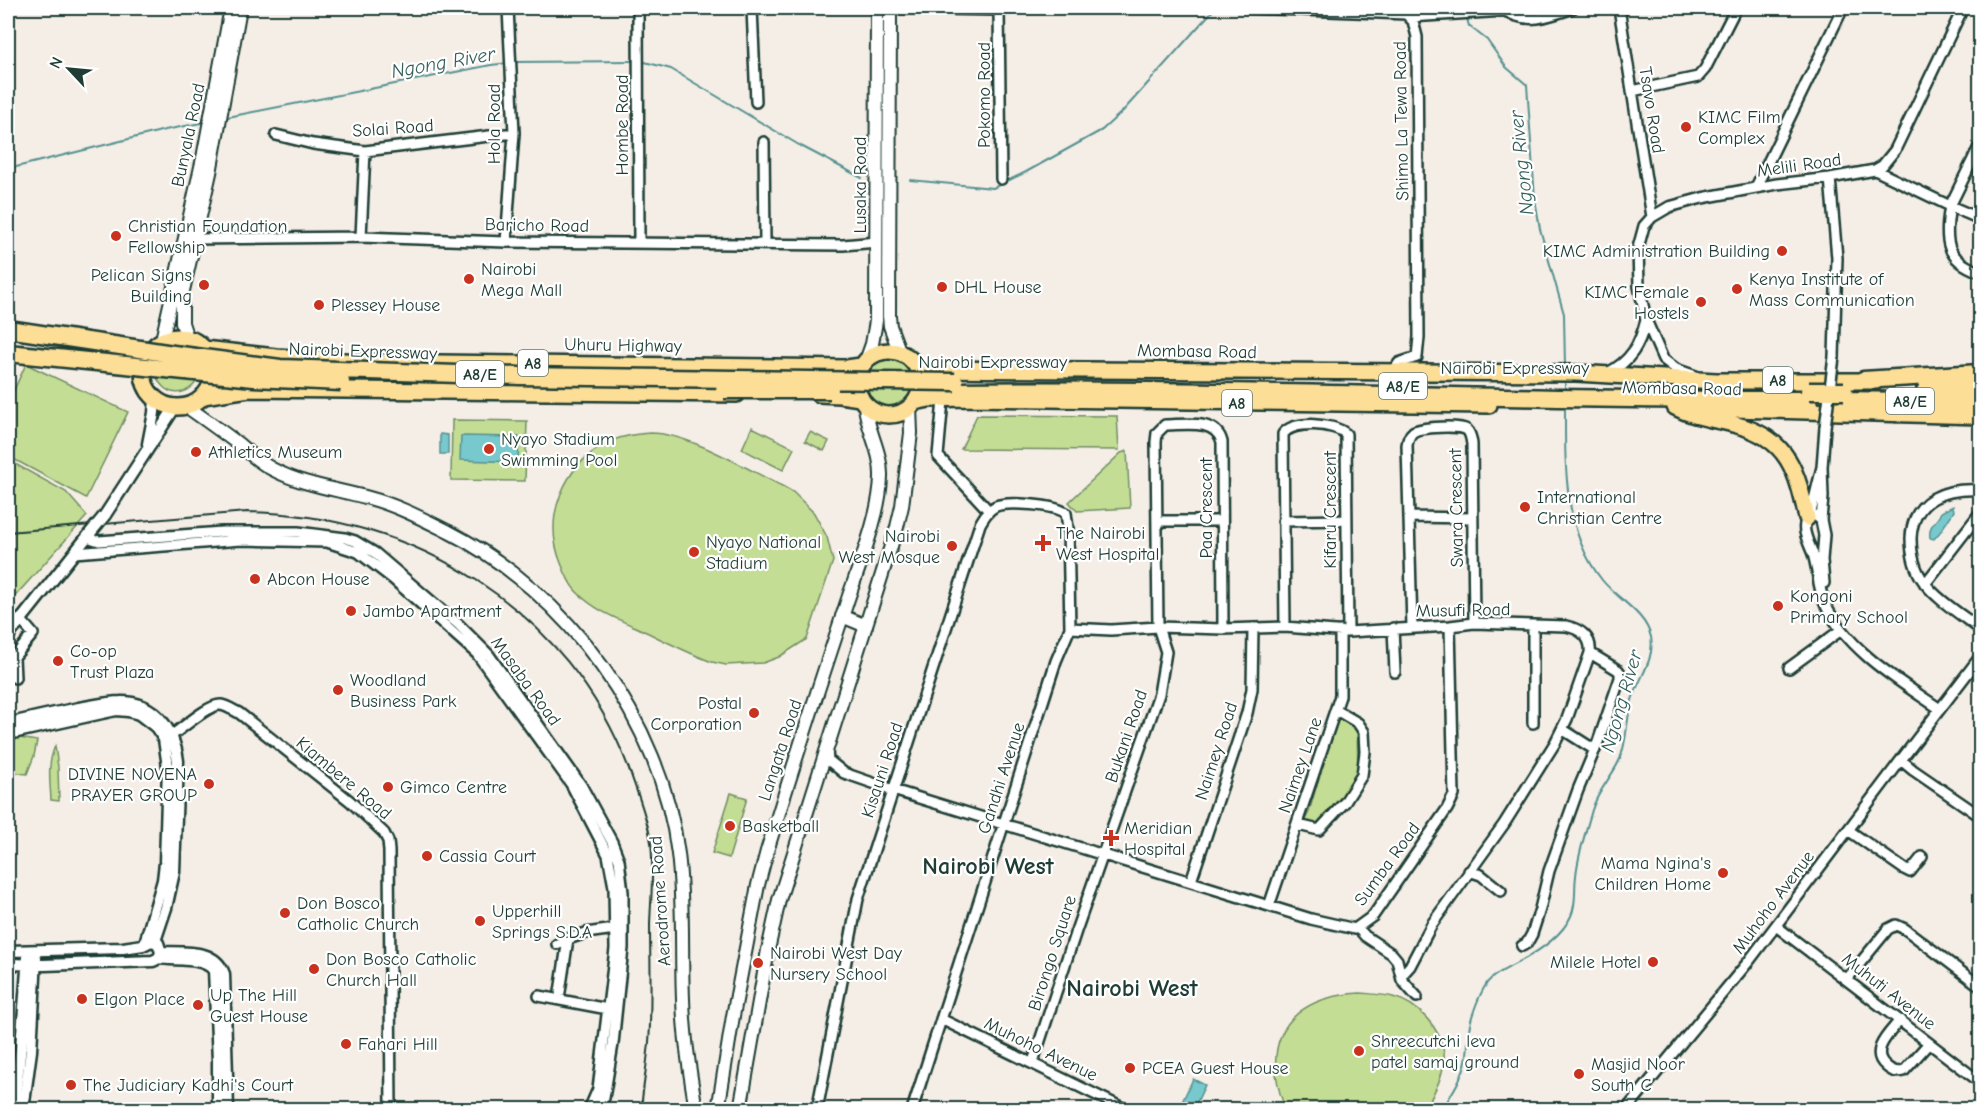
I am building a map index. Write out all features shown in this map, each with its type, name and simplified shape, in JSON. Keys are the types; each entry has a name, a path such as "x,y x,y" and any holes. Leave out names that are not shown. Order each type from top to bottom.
{"highway":[{"path":"8,321 59,331 158,343 176,337 186,338"},
{"path":"8,329 59,331"},
{"name":"Nairobi Expressway","path":"8,329 280,368 345,371 701,379 1980,392"},
{"name":"A8","path":"186,338 196,342 204,349"},
{"path":"150,393 143,377 143,367 146,357 158,343"},
{"path":"8,345 119,368 129,372 164,404 180,407"},
{"path":"8,355 35,349"},
{"path":"203,396 209,388 213,368 204,349"},
{"name":"Uhuru Highway","path":"204,349 267,357 361,362 847,368 863,364"},
{"name":"A8","path":"863,364 882,352 900,353"},
{"path":"900,353 910,359 917,369 921,386 913,405"},
{"name":"Nairobi Expressway","path":"8,355 232,376 360,383 659,389 1179,392 1980,402"},
{"path":"862,402 856,381 863,364"},
{"name":"Mombasa Road","path":"917,369 1569,374 1716,381 1863,380 1980,385"},
{"path":"1863,380 1980,373"},
{"path":"1925,391 1980,385"},
{"name":"A8","path":"180,407 203,396 249,389 828,394 862,402 873,412 883,416 892,416 913,405"},
{"name":"Mombasa Road","path":"913,405 929,399 964,398 1675,407 1980,416"},
{"path":"1675,407 1689,415 1739,425 1767,438 1776,445 1794,467 1813,522"}],"main road":[{"name":"Bunyala Road","path":"158,343 205,149 231,8"},
{"name":"Bunyala Road","path":"186,338 182,322 182,295 210,173 240,8"},
{"name":"Lusaka Road","path":"863,364 872,344 876,321 877,8"},
{"name":"Lusaka Road","path":"890,8 889,307 890,326 900,353"},
{"name":"Langata Road","path":"718,1110 735,1006 764,862 872,524 881,481 875,439 862,402"},
{"path":"740,1110 779,900 891,549 902,506 913,405"},
{"name":"Aerodrome Road","path":"180,407 272,469 310,485 371,498 410,513 475,547 544,600 578,635 601,665 636,720 660,779 672,821 680,878 683,1002 687,1051 696,1110"},
{"path":"842,616 866,626"}],"street":[{"name":"Hola Road","path":"506,242 513,133 508,8"},
{"name":"Hombe Road","path":"638,8 639,243"},
{"path":"752,8 756,102"},
{"path":"890,8 999,10 1017,8"},
{"name":"Shimo La Tewa Road","path":"1249,8 1399,14 1410,17 1416,29 1419,337 1417,357 1399,363 1393,372"},
{"path":"1410,17 1503,9 1517,17 1539,19 1573,8"},
{"name":"Tsavo Road","path":"1619,8 1652,217"},
{"path":"1632,91 1698,77 1705,69 1736,8"},
{"path":"1756,187 1843,8"},
{"path":"1875,170 1882,166 1895,150 1963,8"},
{"name":"Pokomo Road","path":"999,10 1001,179"},
{"name":"Solai Road","path":"276,135 314,144 365,151 513,133"},
{"path":"764,142 765,244"},
{"path":"1978,149 1950,206 1947,232 1952,255 1962,265 1980,272"},
{"path":"361,237 365,151"},
{"path":"1875,170 1978,218"},
{"name":"Melili Road","path":"1652,217 1669,207 1756,187 1875,170"},
{"path":"1830,178 1837,258 1834,357 1822,467 1823,497 1813,522 1823,596 1841,630 1872,660 1940,709"},
{"path":"1652,217 1644,226 1638,248 1639,286 1646,320 1659,352 1669,364 1690,374 1716,381"},
{"name":"Baricho Road","path":"195,239 361,237 506,242 843,245 878,242"},
{"path":"1603,375 1628,361 1640,342 1646,320"},
{"path":"146,450 154,413 150,393"},
{"path":"943,400 938,456 988,511 999,505 1052,507 1066,513 1070,628"},
{"path":"8,636 105,515 146,450 180,407"},
{"name":"Paa Crescent","path":"1158,627 1158,433 1165,425 1196,424 1211,426 1221,435 1222,442 1223,629"},
{"name":"Kifaru Crescent","path":"1285,627 1282,440 1287,428 1298,425 1334,426 1346,434 1347,520 1344,631"},
{"name":"Swara Crescent","path":"1412,627 1407,445 1409,436 1414,431 1424,429 1460,427 1467,430 1470,435 1472,444 1474,623"},
{"path":"1980,490 1947,493 1931,499 1917,513 1911,529 1911,545 1919,575 1925,584 1980,629"},
{"name":"Kisauni Road","path":"817,1110 853,920 980,524 988,511"},
{"path":"1925,584 1980,513"},
{"path":"1409,517 1473,518"},
{"path":"1283,521 1347,520"},
{"path":"1157,521 1222,521"},
{"path":"1813,522 1824,535 1822,568 1830,612"},
{"name":"Masaba Road","path":"89,535 99,541 222,532 298,532 345,538 375,553 459,631 477,654 493,668 577,787 596,820 613,871 619,901 623,948 598,1089 587,1110"},
{"name":"Masaba Road","path":"74,553 241,540 327,542 358,552 459,631"},
{"path":"15,678 14,657 33,634 20,619"},
{"name":"Musufi Road","path":"1070,628 1110,630 1158,627 1223,629 1285,627 1344,631 1474,623 1566,626 1577,628 1590,643 1590,653"},
{"path":"1533,625 1533,723"},
{"name":"Sumba Road","path":"828,743 828,760 844,773 1003,825 1269,906 1337,926 1358,928 1373,916 1447,809 1454,795 1450,626"},
{"name":"Bukani Road","path":"1103,854 1159,693 1166,652 1158,627"},
{"name":"Gandhi Avenue","path":"912,1110 1059,652 1070,628"},
{"name":"Naimey Road","path":"1191,881 1247,713 1252,689 1253,628"},
{"path":"1393,628 1395,672"},
{"path":"1789,668 1841,630"},
{"name":"Naimey Lane","path":"1269,906 1336,710 1342,685 1344,631"},
{"path":"1401,976 1410,966 1432,924 1504,824 1562,729 1590,653 1620,673 1595,750 1552,863 1530,939 1522,946"},
{"name":"Muhoho Avenue","path":"1626,1110 1776,926 1900,759 1980,658"},
{"path":"8,724 123,702 134,703 153,712 168,727 178,761 176,852 171,887 148,943 141,952 147,960"},
{"name":"Kiambere Road","path":"172,735 210,708 225,706 239,713 350,801 384,833 388,840 389,851 391,1110"},
{"path":"8,734 116,710 139,714 156,727 164,739 168,767 165,863 148,943"},
{"path":"1298,825 1319,830 1345,802 1362,775 1364,732 1358,723 1336,710"},
{"path":"1562,729 1595,750"},
{"path":"1900,759 1980,816"},
{"path":"1848,830 1910,872 1922,858"},
{"name":"Birongo Square","path":"1033,1062 1103,854"},
{"path":"1469,871 1480,875 1501,891"},
{"name":"Masaba Road","path":"596,1110 604,1098 612,1009 615,929 619,901"},
{"path":"1847,979 1887,929 1896,925 1905,929 1980,986"},
{"name":"Muhuti Avenue","path":"1776,926 1980,1082"},
{"path":"1358,928 1365,936 1392,954 1397,960 1406,986 1417,996"},
{"path":"557,944 586,933 615,929"},
{"path":"560,992 568,939"},
{"path":"8,951 123,948 148,943 160,945 160,955"},
{"path":"13,1110 33,951"},
{"path":"8,964 153,961 160,955 196,953 211,956 221,966 224,974 228,1109 219,1109 214,970 205,963 160,955"},
{"path":"23,1110 31,1051 31,964"},
{"path":"539,996 612,1009"},
{"name":"Muhoho Avenue","path":"941,1019 1033,1062 1127,1110"},
{"path":"1900,1020 1883,1041 1880,1049 1881,1061 1889,1069 1904,1071 1929,1043"}],"green space":[{"path":"889,357 899,359 907,365 913,373 915,383 913,393 907,401 899,407 889,409 879,407 871,401 865,393 863,383 865,373 871,365 879,359"},
{"path":"26,364 128,412 86,498 8,456 8,403"},
{"path":"155,371 200,374 190,388 176,393 163,387"},
{"path":"977,415 1117,416 1119,450 961,449"},
{"name":"Nyayo Stadium Swimming Pool","path":"452,420 527,421 525,481 451,480"},
{"path":"752,427 794,448 783,470 742,449"},
{"path":"810,432 829,441 824,451 805,441"},
{"name":"Nyayo National Stadium","path":"651,433 682,439 735,462 793,492 814,513 827,537 833,561 807,639 779,657 763,663 726,665 685,651 617,619 585,600 576,591 568,579 556,545 554,528 561,494 579,465 592,453 617,439"},
{"path":"1127,451 1130,508 1077,511 1069,502 1121,453"},
{"path":"8,460 66,492 87,516 8,604"},
{"path":"1336,710 1357,725 1358,778 1317,828 1305,820 1332,733"},
{"path":"20,738 37,741 27,774 8,772 8,742"},
{"path":"55,746 59,801 51,800 50,766"},
{"name":"Basketball","path":"731,793 747,798 729,858 712,853"},
{"path":"8,971 14,977 8,1055"},
{"name":"Shreecutchi leva patel samaj ground","path":"1360,993 1385,995 1402,1000 1419,1011 1438,1035 1444,1053 1443,1067 1435,1090 1424,1110 1286,1109 1276,1074 1276,1055 1280,1038 1287,1025 1310,1005 1325,999"}],"water":[{"path":"440,434 448,435 448,454 440,454"},
{"path":"461,436 519,437 518,462 460,460"},
{"path":"1953,506 1954,511 1940,532 1934,539 1930,538 1930,529 1941,512"},
{"path":"1193,1079 1205,1085 1193,1110 1181,1104"}],"waterway":[{"name":"Ngong River","path":"910,180 993,188 1102,130 1123,111 1215,8"},
{"name":"Ngong River","path":"1466,15 1469,26 1487,40 1506,67 1527,85 1535,199 1540,229 1564,314 1565,367"},
{"name":"Ngong River","path":"515,62 635,61"},
{"name":"Ngong River","path":"641,61 671,69 799,145 862,178"},
{"name":"Ngong River","path":"223,118 509,63"},
{"name":"Ngong River","path":"8,169 206,122"},
{"name":"Ngong River","path":"1565,379 1565,391"},
{"name":"Ngong River","path":"1442,1110 1464,1068 1472,1018 1478,999 1487,983 1496,974 1548,943 1571,916 1575,901 1578,859 1592,810 1620,759 1631,704 1651,653 1651,637 1643,620 1602,580 1589,561 1580,540 1573,519 1566,474 1565,406"}],"railway":[{"path":"8,532 247,512 309,517 369,530 425,552 478,581 526,618 567,662 602,712 629,769 648,825 652,863 650,1013 641,1110"}],"place":[{"name":"KIMC Film Complex","path":"1686,127"},
{"name":"Christian Foundation Fellowship","path":"116,236"},
{"name":"KIMC Administration Building","path":"1782,251"},
{"name":"Nairobi Mega Mall","path":"469,279"},
{"name":"Pelican Signs Building","path":"204,285"},
{"name":"DHL House","path":"942,287"},
{"name":"Kenya Institute of Mass Communication","path":"1737,289"},
{"name":"KIMC Female Hostels","path":"1701,302"},
{"name":"Plessey House","path":"319,305"},
{"name":"Nyayo Stadium Swimming Pool","path":"489,449"},
{"name":"Athletics Museum","path":"196,452"},
{"name":"International Christian Centre","path":"1525,507"},
{"name":"The Nairobi West Hospital","path":"1043,543"},
{"name":"Nairobi West Mosque","path":"952,546"},
{"name":"Nyayo National Stadium","path":"694,552"},
{"name":"Abcon House","path":"255,579"},
{"name":"Kongoni Primary School","path":"1778,606"},
{"name":"Jambo Apartment","path":"351,611"},
{"name":"Co-op Trust Plaza","path":"58,661"},
{"name":"Woodland Business Park","path":"338,690"},
{"name":"Postal Corporation","path":"754,713"},
{"name":"DIVINE NOVENA PRAYER GROUP","path":"209,784"},
{"name":"Gimco Centre","path":"388,787"},
{"name":"Basketball","path":"730,826"},
{"name":"Meridian Hospital","path":"1111,838"},
{"name":"Cassia Court","path":"427,856"},
{"name":"Mama Ngina's Children Home","path":"1723,873"},
{"name":"Don Bosco Catholic Church","path":"285,913"},
{"name":"Upperhill Springs S.D.A","path":"480,921"},
{"name":"Milele Hotel","path":"1653,962"},
{"name":"Nairobi West Day Nursery School","path":"758,963"},
{"name":"Don Bosco Catholic Church Hall","path":"314,969"},
{"name":"Elgon Place","path":"82,999"},
{"name":"Up The Hill Guest House","path":"198,1005"},
{"name":"Fahari Hill","path":"346,1044"},
{"name":"Shreecutchi leva patel samaj ground","path":"1359,1051"},
{"name":"PCEA Guest House","path":"1130,1068"},
{"name":"Masjid Noor South C","path":"1579,1074"},
{"name":"The Judiciary Kadhi's Court","path":"71,1085"}],"district":[{"name":"Nairobi West","path":"988,866"},
{"name":"Nairobi West","path":"1132,988"}]}
